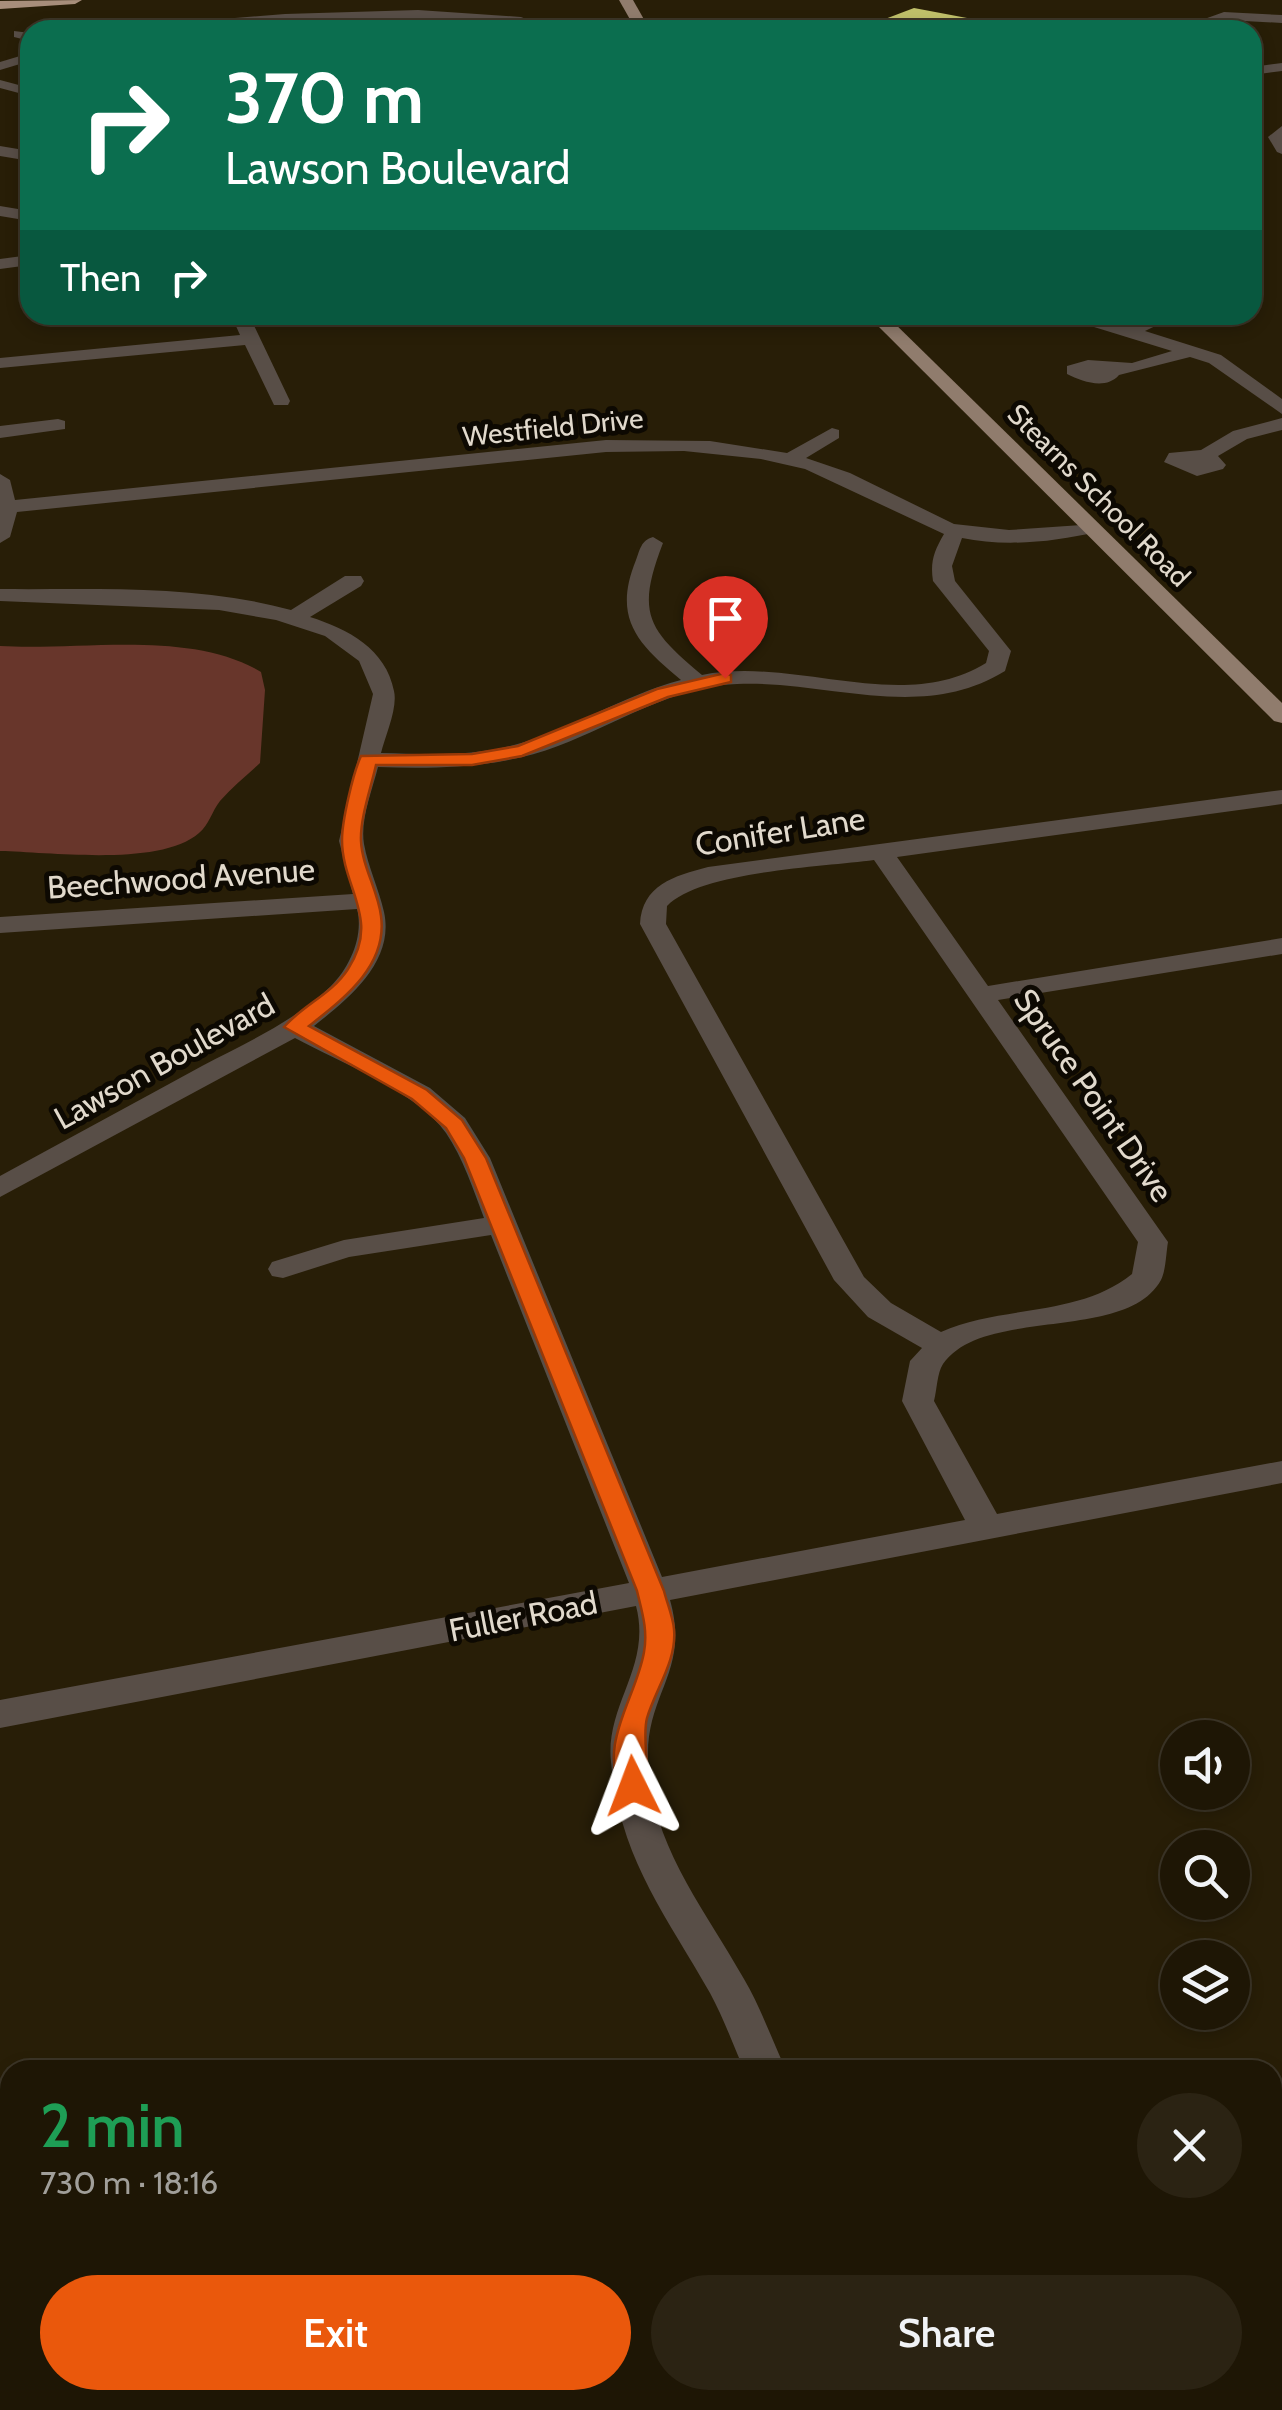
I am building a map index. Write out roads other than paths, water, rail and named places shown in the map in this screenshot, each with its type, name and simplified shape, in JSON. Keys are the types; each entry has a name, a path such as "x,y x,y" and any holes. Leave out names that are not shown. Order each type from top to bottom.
{"highway":[{"path":"0,4 75,0"}],"main road":[{"name":"Stearns School Road","path":"886,325 1282,716"}],"street":[{"path":"297,20 408,13 502,15 528,20"},
{"path":"408,13 411,20"},
{"path":"1206,20 1203,14 1282,19"},
{"path":"1282,130 1276,138 1282,148"},
{"path":"245,325 281,401"},
{"path":"1107,325 1192,350 1224,364 1282,408"},
{"path":"1128,330 1142,325"},
{"path":"0,363 251,339"},
{"path":"1110,370 1192,350"},
{"path":"1254,387 1282,384"},
{"path":"1204,456 1240,435 1282,424"},
{"path":"0,432 58,426"},
{"path":"790,459 832,434"},
{"name":"Westfield Drive","path":"8,508 606,446 696,446 790,459 855,481 932,524 956,531 1013,536 1089,528"},
{"path":"0,480 8,508 0,537"},
{"path":"368,760 472,759 522,750 698,682 758,677 931,690 961,685 997,666 1000,650 944,584 938,569 942,549 956,531"},
{"path":"653,543 635,598 635,617 644,635 698,682"},
{"path":"296,616 353,582"},
{"name":"Lawson Boulevard","path":"0,595 218,603 296,616 347,638 374,661 383,680 384,694 351,841 372,916 370,940 359,968 326,1004 295,1027 0,1188"},
{"name":"Conifer Lane","path":"940,1344 901,1325 862,1298 856,1289 653,924 652,912 660,896 694,878 1282,797"},
{"name":"Spruce Point Drive","path":"880,851 1153,1242 1155,1259 1145,1281 1113,1302 986,1326 940,1344"},
{"name":"Beechwood Avenue","path":"0,924 367,901"},
{"path":"981,995 1282,946"},
{"path":"295,1027 420,1094 455,1124 475,1158 650,1591 660,1628 658,1656 632,1720 629,1756 637,1816 660,1875 730,1992 761,2060"},
{"path":"282,1269 344,1249 501,1224"},
{"path":"940,1344 928,1355 916,1379 918,1400 987,1528"},
{"name":"Fuller Road","path":"0,1714 1282,1472"}]}
